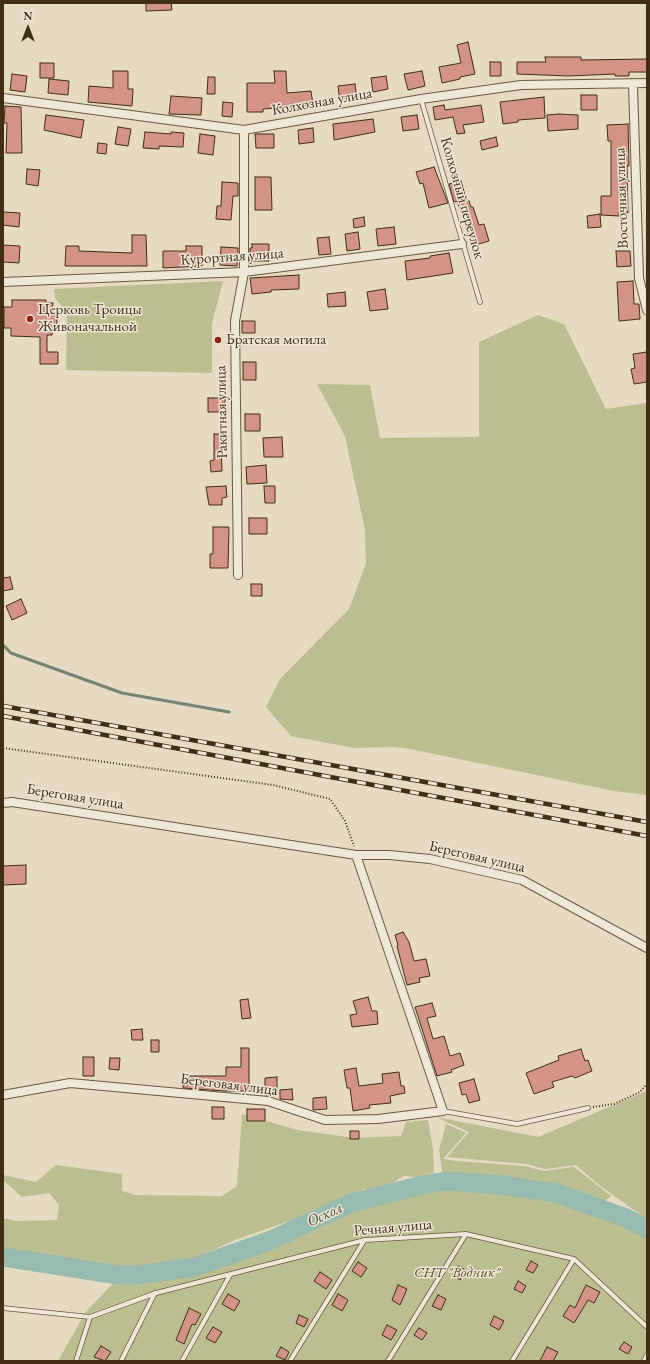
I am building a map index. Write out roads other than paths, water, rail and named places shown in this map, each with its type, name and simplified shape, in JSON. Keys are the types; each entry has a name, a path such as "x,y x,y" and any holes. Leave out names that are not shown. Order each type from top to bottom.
{"street":[{"name":"Колхозная улица","path":"3,98 244,130 421,99 521,85 633,85 647,83"},
{"name":"Восточная улица","path":"633,85 639,278 647,310"},
{"name":"Ракитная улица","path":"238,575 235,321 244,272 244,130"},
{"name":"Курортная улица","path":"3,282 244,272 462,244"},
{"name":"Береговая улица","path":"3,803 12,802 356,855 389,855 430,859 522,880 647,948"},
{"path":"356,855 443,1111"},
{"name":"Береговая улица","path":"3,1095 70,1083 268,1101 325,1120 378,1120 443,1111"}],"lane":[{"name":"Колхозный переулок","path":"421,99 480,302"},
{"path":"443,1111 517,1124 588,1108"},
{"path":"388,1361 466,1234"},
{"name":"Речная улица","path":"3,1308 90,1317 156,1293 365,1240 466,1234 574,1259 647,1327"},
{"path":"290,1361 365,1240"},
{"path":"512,1361 574,1259"},
{"path":"182,1361 230,1275"},
{"path":"121,1361 156,1293"},
{"path":"76,1361 90,1317"},
{"path":"644,1361 647,1355"}],"waterway":[{"path":"3,645 11,653 122,693 229,712"},
{"name":"Оскол","path":"3,1257 118,1275 137,1275 195,1267 271,1240 351,1203 423,1185 446,1181 502,1185 556,1193 626,1218 647,1229"}],"railway":[{"path":"3,706 647,822"},
{"path":"3,716 647,836"}],"place":[{"name":"Церковь Троицы Живоначальной","path":"30,319"},
{"name":"Братская могила","path":"218,340"}],"park label":[{"name":"СНТ \"Водник\"","path":"457,1273"}]}
